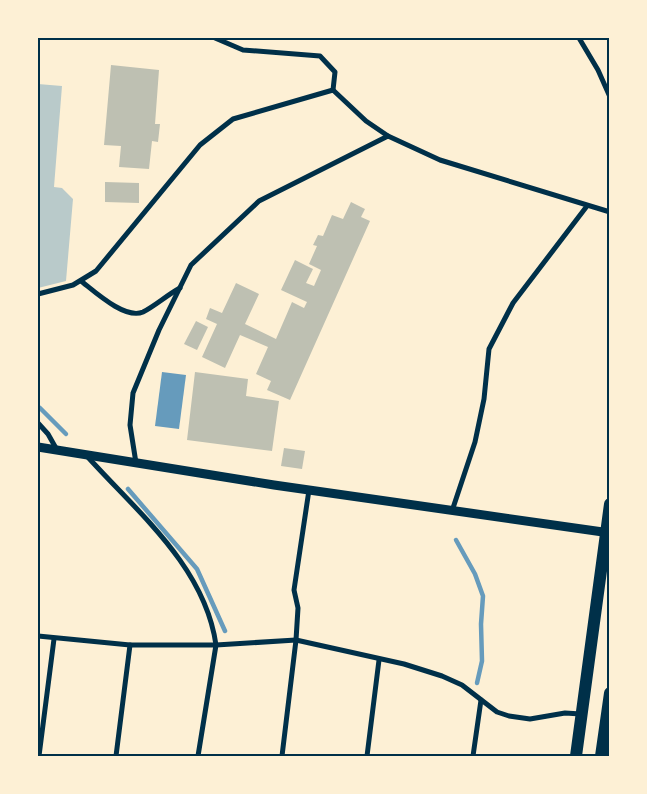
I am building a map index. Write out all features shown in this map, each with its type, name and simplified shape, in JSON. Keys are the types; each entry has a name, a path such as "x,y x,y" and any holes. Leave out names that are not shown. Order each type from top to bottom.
{"highway":[{"path":"576,756 608,533 610,504"},
{"path":"601,756 610,693"}],"street":[{"path":"216,38 243,50 320,56 335,72 333,90"},
{"path":"578,38 598,70 610,97"},
{"path":"333,90 366,121 388,136 440,160 610,212"},
{"path":"38,294 74,286 96,271 200,146 233,118 333,90"},
{"path":"136,463 130,425 133,394 191,265 260,201 388,136"},
{"path":"452,511 475,442 484,399 489,348 513,303 587,206"},
{"path":"80,281 118,308 131,313 142,313 165,296 180,288"},
{"path":"38,423 48,434 57,450"},
{"path":"38,447 309,490 608,533"},
{"path":"86,455 161,536 190,572 213,620 216,644 198,756"},
{"path":"282,756 296,640 298,608 294,590 309,490"},
{"path":"38,636 54,639 130,644 216,644 296,640 379,660 404,664 442,676 462,685 497,712 519,718 530,719 565,713 581,714"},
{"path":"39,756 54,639"},
{"path":"116,756 130,644"},
{"path":"367,756 379,660"},
{"path":"472,756 481,700"}],"shaded area":[{"path":"38,84 62,86 54,187 62,188 73,199 66,281 38,288"}],"water":[{"path":"162,372 186,375 179,429 155,426"}],"building":[{"path":"111,65 159,70 155,124 160,124 158,142 152,141 149,169 119,167 121,146 104,145"},
{"path":"105,182 139,183 139,203 105,202"},
{"path":"351,202 365,209 361,217 370,221 290,400 267,390 271,381 256,374 268,347 240,335 225,368 202,357 217,324 206,319 210,308 222,313 236,283 259,294 245,324 276,339 292,302 304,308 307,302 281,290 295,260 313,269 306,283 314,286 321,270 309,264 317,246 313,245 318,235 323,236 332,215 343,219"},
{"path":"196,321 208,327 197,350 184,344"},
{"path":"195,372 248,379 246,396 279,401 272,451 187,440"},
{"path":"284,448 305,451 302,469 281,466"}],"waterway":[{"path":"40,408 66,434"},
{"path":"128,489 197,569 225,631"},
{"path":"456,540 475,574 483,596 481,624 482,661 477,683"}]}
